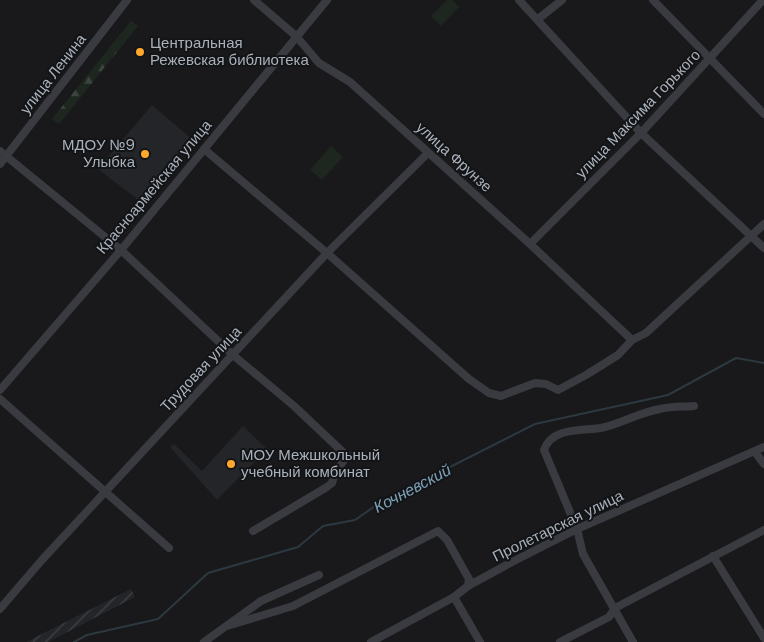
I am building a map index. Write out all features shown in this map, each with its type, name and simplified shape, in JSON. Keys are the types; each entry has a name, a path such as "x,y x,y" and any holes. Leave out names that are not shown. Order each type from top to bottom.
{"street":[{"name":"улица Ленина","path":"0,164 3,154 127,0"},
{"name":"улица Фрунзе","path":"254,0 296,36 319,63 350,82 530,244 632,340"},
{"name":"Красноармейская улица","path":"0,390 121,250 327,0"},
{"path":"519,0 641,133 764,248"},
{"path":"538,19 562,0"},
{"path":"653,0 764,114"},
{"name":"улица Максима Горького","path":"530,244 641,133 762,0"},
{"path":"204,149 327,253 469,379 489,393 501,396 536,383 546,384 558,390 618,355 632,340 646,333 764,224"},
{"name":"Трудовая улица","path":"0,609 105,492 327,253 428,153"},
{"path":"3,154 121,250 233,355 294,406 347,456 361,458"},
{"path":"0,399 169,548"},
{"path":"633,642 583,554 576,528 544,450 546,444 553,438 572,430 602,428 660,408 694,406"},
{"name":"Пролетарская улица","path":"370,642 454,597 468,586 576,528 764,447"},
{"path":"755,452 764,464"},
{"path":"253,530 332,483 335,473 347,456"},
{"path":"560,642 608,617 615,608 764,530"},
{"path":"227,626 293,606 438,531 447,540 469,579 468,586"},
{"path":"714,556 764,638"},
{"path":"204,642 261,601 319,575"},
{"path":"454,597 480,642"}],"shaded area":[{"name":"МДОУ №9 Улыбка","path":"152,105 192,139 141,202 98,169"},
{"name":"МОУ Межшкольный учебный комбинат","path":"243,426 267,449 217,500 170,447 174,444 202,471"},
{"path":"131,589 135,597 48,642 26,642"}],"green space":[{"path":"447,0 452,0 459,7 441,26 431,16"},
{"path":"131,21 138,26 59,124 52,119"},
{"path":"331,146 343,157 322,180 310,170"}],"waterway":[{"name":"Кочневский","path":"74,642 87,635 158,619 208,573 298,547 323,526 355,520 381,502 535,424 668,395 736,358 764,363"}],"place":[{"name":"Центральная Режевская библиотека","path":"140,52"},
{"name":"МДОУ №9 Улыбка","path":"145,154"},
{"name":"МОУ Межшкольный учебный комбинат","path":"231,464"}]}
